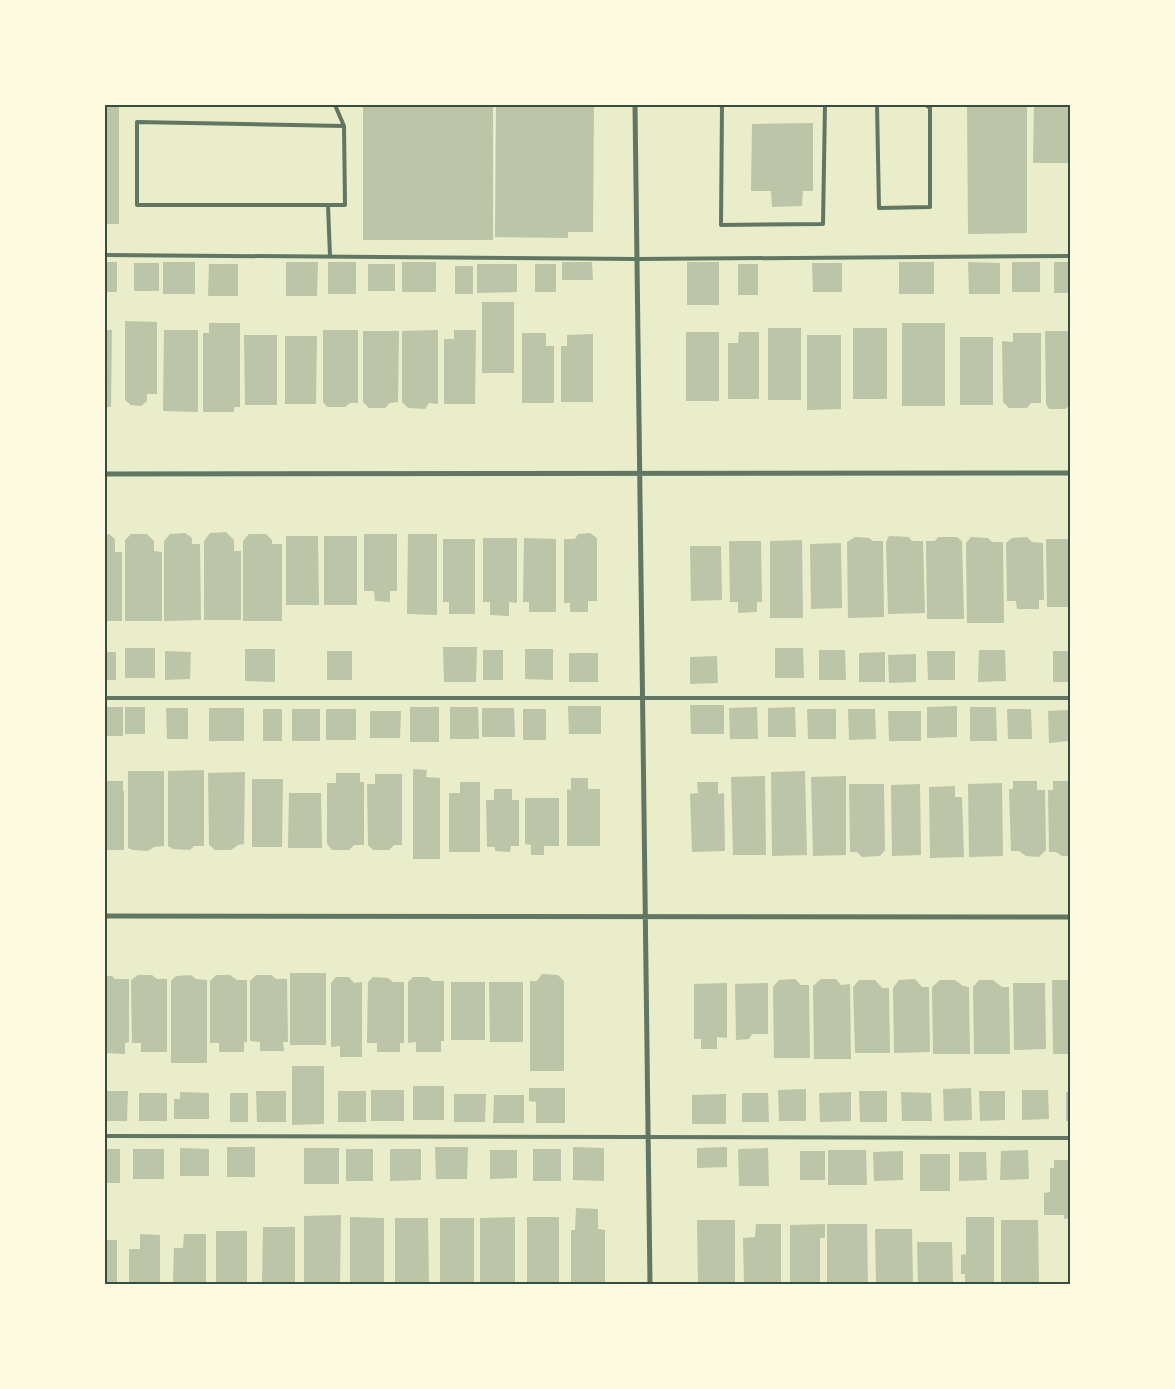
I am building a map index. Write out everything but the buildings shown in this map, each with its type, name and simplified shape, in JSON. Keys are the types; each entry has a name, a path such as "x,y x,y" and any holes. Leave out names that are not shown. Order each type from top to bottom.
{"street":[{"path":"635,105 650,1284"},
{"path":"105,474 1070,473"},
{"path":"105,916 1070,917"}],"lane":[{"path":"335,105 344,126 345,204 137,205 137,122 344,126"},
{"path":"722,105 721,225 823,224 825,105"},
{"path":"877,105 879,208 930,206 930,108 926,105"},
{"path":"328,205 330,256"},
{"path":"105,255 637,259 1070,256"},
{"path":"105,698 1070,698"},
{"path":"105,1136 1070,1138"}]}
